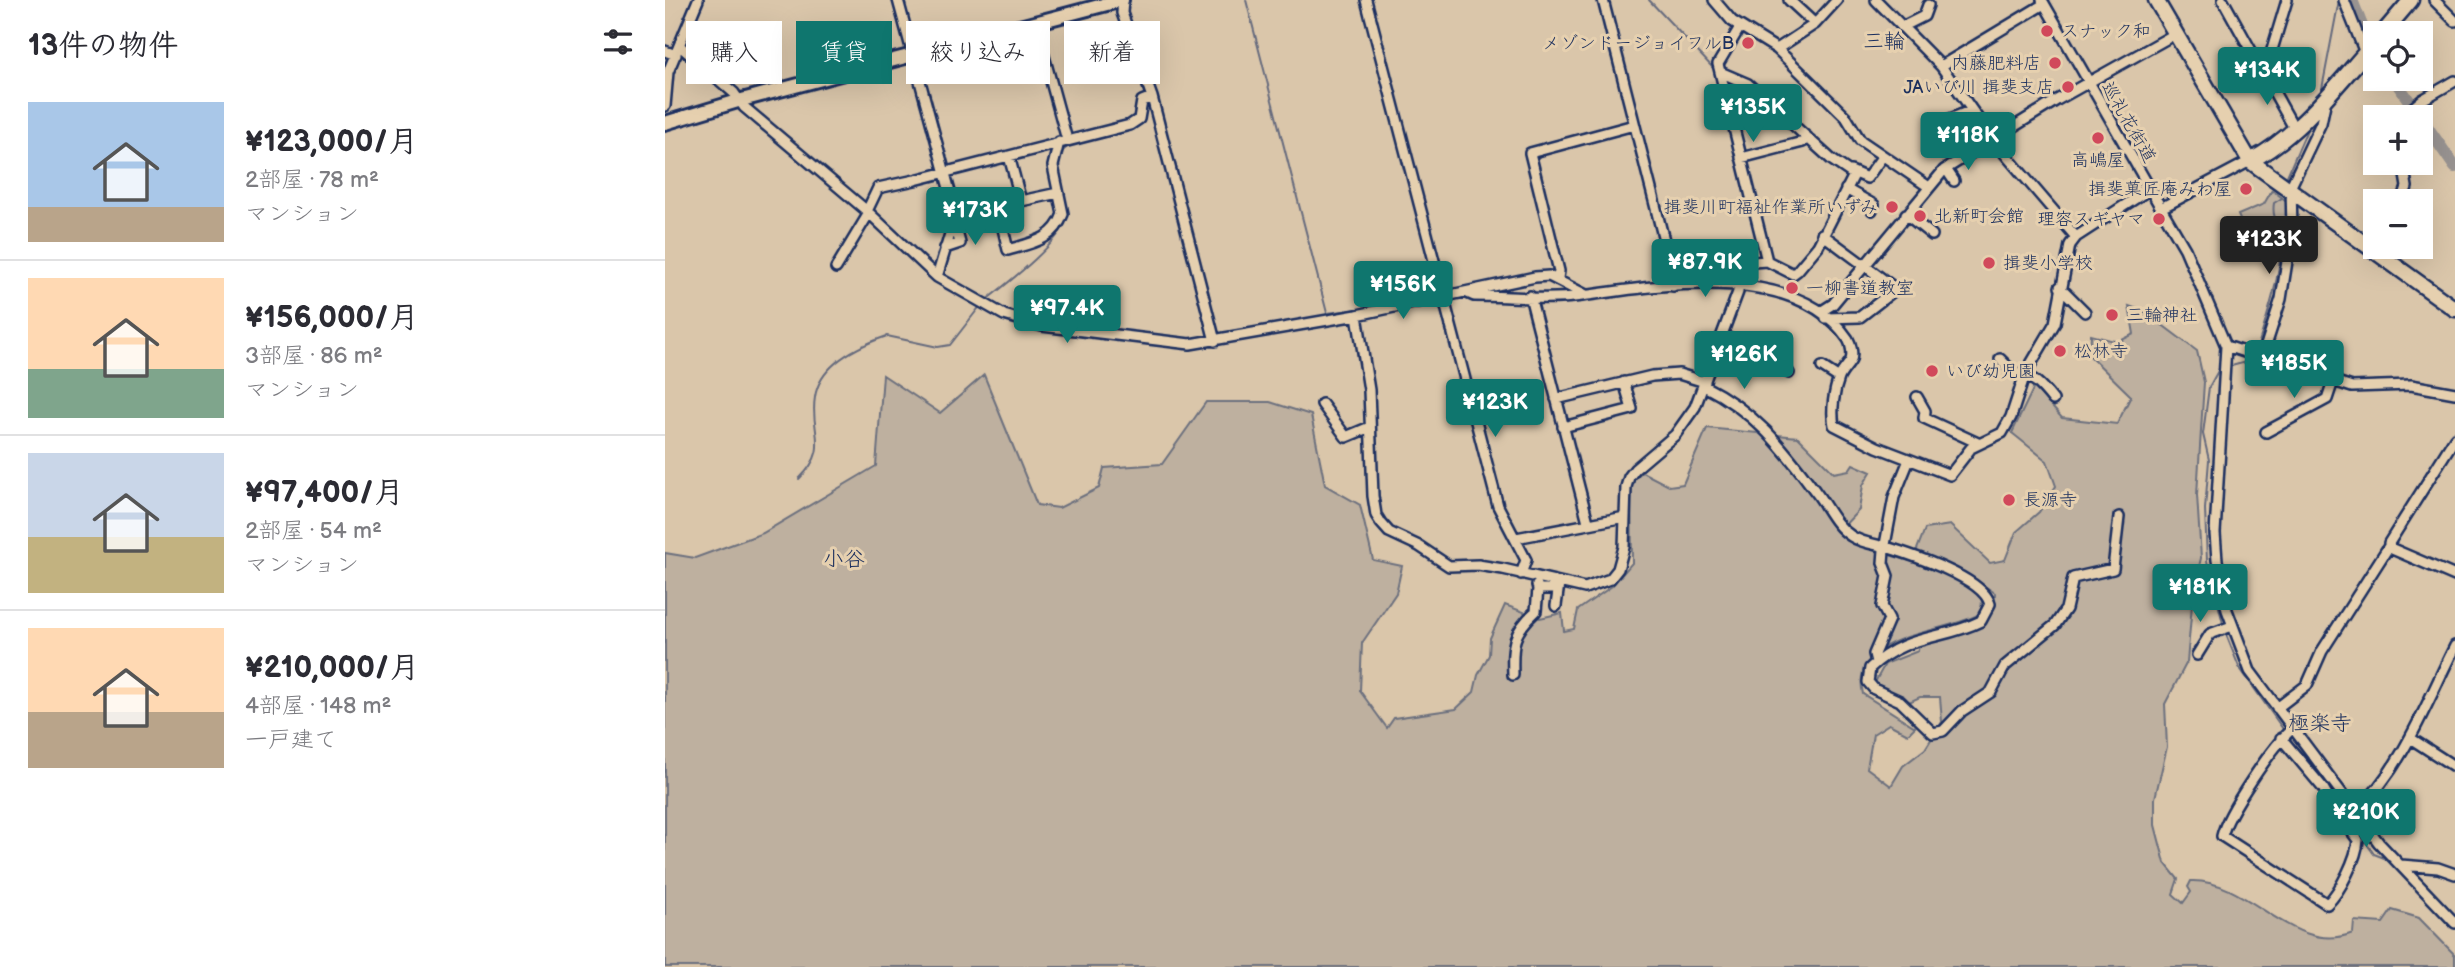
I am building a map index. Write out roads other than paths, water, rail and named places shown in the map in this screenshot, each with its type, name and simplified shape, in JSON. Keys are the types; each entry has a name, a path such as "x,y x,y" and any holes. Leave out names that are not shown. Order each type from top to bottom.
{"highway":[{"path":"2156,0 2250,162 2289,192 2363,241"},
{"path":"2393,21 2411,0"},
{"path":"2250,162 2264,154 2294,128 2363,55"},
{"path":"2388,259 2455,309"}],"main road":[{"path":"1043,21 1122,0"},
{"path":"665,123 906,57"}],"street":[{"path":"665,106 668,72 698,0"},
{"path":"898,0 906,31"},
{"path":"1122,0 1122,13 1152,97 1215,341"},
{"path":"1367,0 1498,506 1525,560 1521,574"},
{"path":"1604,0 1669,260 1673,286"},
{"path":"1714,0 1741,27 1777,49 1846,117 1860,140 1929,187"},
{"path":"1789,0 1815,24"},
{"path":"1777,49 1815,24 1837,0"},
{"path":"2265,73 2287,0"},
{"path":"2344,0 2363,36"},
{"path":"2434,0 2455,20"},
{"path":"1879,1 1941,66 1970,111 2076,237"},
{"path":"2227,1 2294,128"},
{"path":"1902,27 1924,16 1930,2"},
{"path":"1941,66 2043,2"},
{"name":"巡礼花街道","path":"2043,2 2185,249 2226,346"},
{"path":"1741,27 1721,57 1720,72 1767,261"},
{"path":"1824,314 1946,169 2175,33"},
{"path":"665,51 678,50 734,93 738,101 868,212 937,277 1004,315 1042,326 1165,344 1215,341 1549,276 1585,295"},
{"path":"1720,72 1748,84 1832,160 1851,171 1867,178 1882,157"},
{"path":"2416,105 2455,81"},
{"path":"920,84 955,217 937,277"},
{"path":"955,217 997,203 1009,250 1041,240 1052,233 1063,214 1053,166 1063,141 1049,84"},
{"path":"2257,357 2280,299 2290,244 2293,204 2289,192 2321,123 2327,105 2326,95"},
{"path":"836,268 868,212 878,188 1130,125 1139,119 1142,101 1152,97"},
{"path":"1945,121 1970,111"},
{"path":"1558,278 1559,271 1530,153 1634,125"},
{"path":"1741,158 1803,142 1807,137"},
{"path":"1009,156 1021,201 1058,193"},
{"path":"2161,208 2250,162"},
{"path":"1946,169 1954,181"},
{"path":"1357,315 1369,390 1376,515 1389,532 1426,550 1449,566 1478,565 1521,574 1538,584 1585,588 1609,579 1618,569 1624,547 1626,488 1629,477 1687,422 1705,384 1723,335 1738,285 1738,263 1767,261 1793,274 1818,246 1854,174 1851,171"},
{"path":"1846,189 1874,205 1872,210"},
{"path":"1917,397 1925,411 1924,418 1978,443 1984,444 2002,433 2011,417 2025,374 2055,323 2066,255 2076,237 2150,189"},
{"path":"1906,215 1932,235"},
{"path":"1465,292 1474,296 1585,295 1673,286 1738,285 1761,288 1824,314 1860,317 1896,289 1822,234"},
{"path":"2060,287 2085,312"},
{"path":"1530,296 1588,522"},
{"path":"1824,314 1848,340 1852,351 1851,359 1839,378 1834,425 1909,460 1949,475 1978,443"},
{"path":"1723,335 1755,351 1789,373"},
{"path":"2455,393 2411,385 2352,387 2226,346 2215,533 2217,560 2232,626 2250,671 2355,812 2455,923"},
{"path":"1748,363 1755,351"},
{"path":"2000,359 2014,373 2025,374 2040,383 2053,400"},
{"path":"1822,367 1839,378"},
{"path":"1556,399 1624,382 1679,374 1705,384 1751,414 1808,482 1840,528 1854,539 1885,547 1974,584 1987,594 1990,604 1981,621 1914,641 1876,662 1868,674 1868,682 1874,689 1900,701 1933,733 1943,731 1968,706 1990,692 2005,666 2061,618 2069,603 2073,578 2113,569 2119,517"},
{"path":"2266,432 2327,400 2333,381"},
{"path":"1563,427 1632,408 1624,382"},
{"path":"1322,404 1346,437 1370,427"},
{"path":"2277,708 2307,684 2322,651 2389,546 2398,525 2415,505 2452,450 2455,438"},
{"path":"1876,662 1874,654 1889,619 1882,606 1888,576 1883,562 1893,498 1909,460"},
{"path":"1516,538 1625,517"},
{"path":"2389,546 2455,576"},
{"path":"1513,675 1510,650 1524,622 1536,611 1538,584"},
{"path":"1556,606 1558,586"},
{"path":"2197,655 2210,634 2232,626"},
{"path":"2355,812 2378,791 2395,767 2455,646"},
{"path":"2281,738 2323,788 2358,840 2346,872 2346,881 2327,904 2222,836 2258,770 2281,738 2292,729"},
{"path":"2410,738 2455,767"},
{"path":"2336,810 2347,801"},
{"path":"2401,865 2438,868 2455,874"}],"waterway":[{"path":"1246,0 1327,313 1360,309 1360,312"},
{"path":"1649,0 1714,69"},
{"path":"2321,94 2339,0"},
{"path":"2352,0 2363,28"},
{"path":"1716,76 1735,150"},
{"path":"1141,84 1145,96"},
{"path":"2402,91 2455,167"},
{"path":"1144,120 1146,102"},
{"path":"1059,156 1074,143 1120,132 1139,124"},
{"path":"2287,176 2309,125"},
{"path":"2256,352 2279,268 2282,239 2273,209 2274,203 2282,198"},
{"path":"985,301 1053,241 1067,217 1064,199"},
{"path":"799,479 815,457 815,397 818,385 832,366 853,351 887,336 938,347 950,345 981,305"},
{"path":"1362,317 1371,377"},
{"path":"2228,367 2253,360"},
{"path":"2219,369 2209,387 2203,434 2209,460 2205,509 2207,561 2224,627"},
{"path":"2225,632 2239,667 2285,732"},
{"path":"2288,736 2312,768"},
{"path":"2332,795 2339,805"},
{"path":"2342,809 2374,854 2392,861"},
{"path":"2405,861 2420,862"}],"place":[{"name":"スナック和","path":"2047,31"},
{"name":"メゾンドージョイフルB","path":"1748,43"},
{"name":"内藤肥料店","path":"2055,63"},
{"name":"JAいび川 揖斐支店","path":"2068,87"},
{"name":"高嶋屋","path":"2098,138"},
{"name":"揖斐菓匠庵みわ屋","path":"2246,189"},
{"name":"揖斐川町福祉作業所いずみ","path":"1892,207"},
{"name":"北新町会館","path":"1920,216"},
{"name":"理容スギヤマ","path":"2159,219"},
{"name":"揖斐小学校","path":"1989,263"},
{"name":"一柳書道教室","path":"1792,288"},
{"name":"三輪神社","path":"2112,315"},
{"name":"松林寺","path":"2060,351"},
{"name":"いび幼児園","path":"1932,371"},
{"name":"長源寺","path":"2009,500"}],"district":[{"name":"三輪","path":"1884,41"},
{"name":"小谷","path":"844,559"},
{"name":"極楽寺","path":"2320,723"}]}
